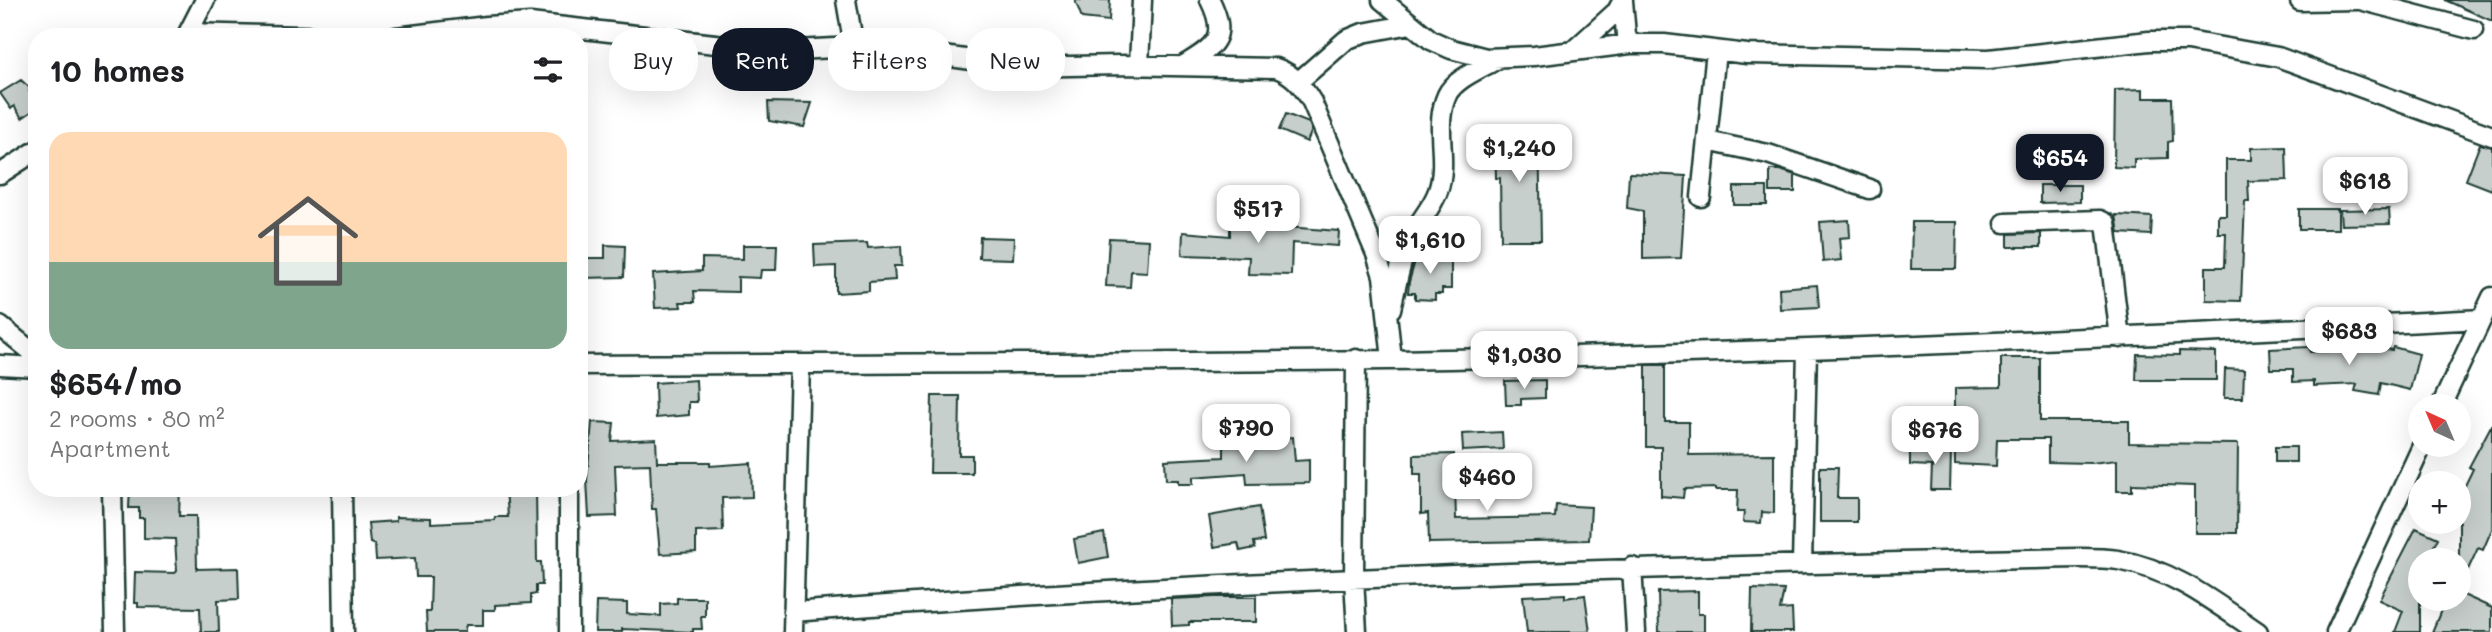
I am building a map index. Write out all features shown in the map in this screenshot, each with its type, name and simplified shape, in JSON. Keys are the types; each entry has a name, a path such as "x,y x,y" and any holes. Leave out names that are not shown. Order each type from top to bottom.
{"street":[{"path":"191,28 205,0"},
{"path":"846,0 851,28"},
{"path":"1139,65 1142,0"},
{"path":"1184,65 1204,53 1217,38 1219,18 1210,0"},
{"path":"1382,0 1430,40 1471,56 1499,58 1630,44 1664,44 1747,54 1989,59 2149,41 2188,41 2278,57 2492,136"},
{"path":"2300,1 2359,0 2474,30"},
{"path":"1623,1 1626,35 1630,44"},
{"path":"1574,50 1610,18 1623,1"},
{"path":"470,28 530,23 574,28"},
{"path":"1298,82 1346,40 1363,33 1411,24"},
{"path":"588,30 777,51 828,48"},
{"path":"1701,197 1716,51"},
{"path":"952,57 1022,67 1267,66 1284,71 1298,82 1323,123 1376,254 1383,275 1392,359"},
{"path":"1388,323 1404,253 1412,234 1438,191 1441,174 1440,118 1448,93 1457,83 1499,58"},
{"path":"1707,141 1768,154 1870,189"},
{"path":"0,174 28,156"},
{"path":"2005,223 2100,220 2106,223 2120,338"},
{"path":"2447,394 2492,297"},
{"path":"588,365 1392,359 1807,350 2120,338 2482,319"},
{"path":"0,326 28,349"},
{"path":"1802,564 1807,350"},
{"path":"1356,359 1354,578 1357,632"},
{"path":"793,632 800,364"},
{"path":"0,365 28,367"},
{"path":"0,378 28,367"},
{"path":"2336,632 2417,457"},
{"path":"112,497 115,632"},
{"path":"342,497 344,632"},
{"path":"569,497 569,632"},
{"path":"793,612 1007,595 1354,578 1632,568 2080,558 2117,559 2171,576 2258,632"},
{"path":"1632,568 1636,632"}],"building":[{"path":"1075,0 1110,0 1109,21 1082,18"},
{"path":"2445,0 2492,0 2492,21"},
{"path":"21,80 28,86 28,114 22,118 14,106 11,109 0,93"},
{"path":"2143,89 2143,98 2172,98 2173,141 2168,142 2168,158 2134,159 2134,168 2114,167 2115,90"},
{"path":"768,102 812,103 804,127 769,121"},
{"path":"1286,114 1309,123 1312,130 1307,142 1279,130"},
{"path":"1539,130 1541,240 1501,240 1500,178 1496,178 1495,132"},
{"path":"2480,144 2492,147 2492,190 2466,180"},
{"path":"2286,147 2287,180 2248,181 2249,201 2245,201 2241,301 2206,300 2206,267 2225,267 2226,233 2218,233 2218,215 2226,215 2226,160 2251,160 2251,148"},
{"path":"1770,170 1795,175 1795,192 1770,192"},
{"path":"1629,173 1686,176 1681,258 1643,259 1643,211 1627,208"},
{"path":"2040,185 2080,185 2080,202 2040,203"},
{"path":"1734,187 1767,187 1767,205 1734,205"},
{"path":"2299,209 2338,209 2338,229 2299,229"},
{"path":"2389,209 2390,224 2341,225 2340,210"},
{"path":"2116,215 2152,217 2151,235 2119,233"},
{"path":"1849,220 1850,237 1839,238 1841,260 1823,262 1820,222"},
{"path":"1912,222 1957,222 1956,269 1911,269"},
{"path":"1230,223 1339,231 1338,246 1292,243 1291,275 1248,274 1249,257 1182,255 1183,232 1230,236"},
{"path":"2041,233 2041,247 2008,247 2008,234"},
{"path":"980,237 1014,238 1013,259 979,258"},
{"path":"1109,238 1149,240 1147,272 1131,271 1130,287 1106,286"},
{"path":"867,243 868,248 901,246 902,266 894,266 895,280 869,282 869,291 836,293 836,266 815,267 814,245"},
{"path":"605,245 625,246 624,277 588,278 588,258 605,258"},
{"path":"743,245 777,245 776,270 761,270 760,278 738,277 738,292 694,291 695,302 680,302 681,307 655,308 653,274 702,271 702,258 743,259"},
{"path":"1417,254 1451,254 1451,289 1442,289 1442,294 1435,294 1435,300 1415,299 1415,293 1408,293"},
{"path":"1817,285 1819,307 1780,309 1779,288"},
{"path":"2364,345 2392,350 2393,347 2419,354 2410,390 2381,383 2379,395 2355,391 2357,384 2314,386 2314,381 2293,382 2293,369 2271,369 2270,349 2309,347 2310,352 2363,350"},
{"path":"2179,351 2216,352 2216,380 2136,380 2137,354 2179,355"},
{"path":"2001,358 2040,358 2040,421 2129,421 2129,443 2238,444 2237,533 2195,533 2195,486 2132,484 2132,491 2117,491 2117,460 2091,463 2048,462 2048,439 1997,439 1996,466 1955,464 1955,388 2001,387"},
{"path":"1646,365 1665,365 1665,422 1689,422 1689,455 1774,454 1774,513 1762,512 1761,523 1743,522 1744,512 1737,512 1738,490 1684,489 1683,498 1661,496 1661,447 1646,447"},
{"path":"2225,369 2244,370 2243,398 2224,398"},
{"path":"696,380 697,402 689,402 689,415 656,418 655,383"},
{"path":"1545,380 1545,398 1521,399 1521,405 1506,405 1505,381"},
{"path":"932,396 960,396 959,455 972,455 972,473 930,473"},
{"path":"592,422 614,423 612,441 656,439 657,462 710,462 710,466 751,463 752,497 722,498 723,531 696,532 696,552 660,554 656,509 652,509 650,464 615,465 617,516 589,517 588,468"},
{"path":"2492,424 2492,529 2483,550 2478,548 2471,563 2471,548 2459,548 2459,534 2471,534 2473,469 2469,467"},
{"path":"1502,432 1503,449 1463,451 1462,434"},
{"path":"1293,437 1295,461 1309,460 1309,483 1247,484 1246,473 1193,477 1193,484 1178,484 1178,480 1166,480 1165,460 1224,457 1224,443"},
{"path":"2275,447 2296,447 2296,462 2275,462"},
{"path":"1910,449 1951,450 1950,490 1931,490 1932,466 1910,465"},
{"path":"1454,454 1456,519 1555,517 1556,505 1591,507 1589,540 1429,543 1428,513 1421,514 1421,474 1414,474 1414,455"},
{"path":"1820,467 1838,467 1837,498 1857,498 1857,522 1820,522"},
{"path":"130,497 180,497 179,516 196,516 197,569 238,568 239,599 218,600 219,632 201,632 200,608 138,607 138,603 134,603 135,572 177,571 175,539 144,538 144,518 139,518 139,508 129,508"},
{"path":"507,497 536,497 537,562 541,562 542,585 536,585 536,594 531,595 531,603 495,605 495,610 483,610 483,625 466,625 464,632 427,632 426,612 430,612 431,577 416,577 415,558 376,560 375,545 370,543 368,523 396,521 396,517 431,518 431,523 508,517"},
{"path":"1259,507 1264,541 1254,542 1255,548 1240,551 1238,543 1214,547 1209,516"},
{"path":"1104,533 1108,557 1078,563 1074,539"},
{"path":"2413,534 2429,534 2438,538 2433,548 2408,548 2408,611 2420,611 2420,632 2395,632 2403,611 2379,600"},
{"path":"1752,589 1784,590 1780,610 1792,609 1793,632 1751,632"},
{"path":"1698,591 1698,614 1704,614 1704,632 1659,632 1658,592"},
{"path":"1565,594 1565,598 1585,595 1590,632 1527,632 1523,596"},
{"path":"1256,597 1256,622 1189,622 1189,625 1172,626 1171,599"},
{"path":"677,598 705,598 705,616 701,616 702,629 693,629 693,632 622,629 622,632 595,632 596,602 627,603 627,614 661,616 661,604 677,603"},
{"path":"2471,598 2492,608 2492,632 2432,632 2441,611 2471,611"}]}
